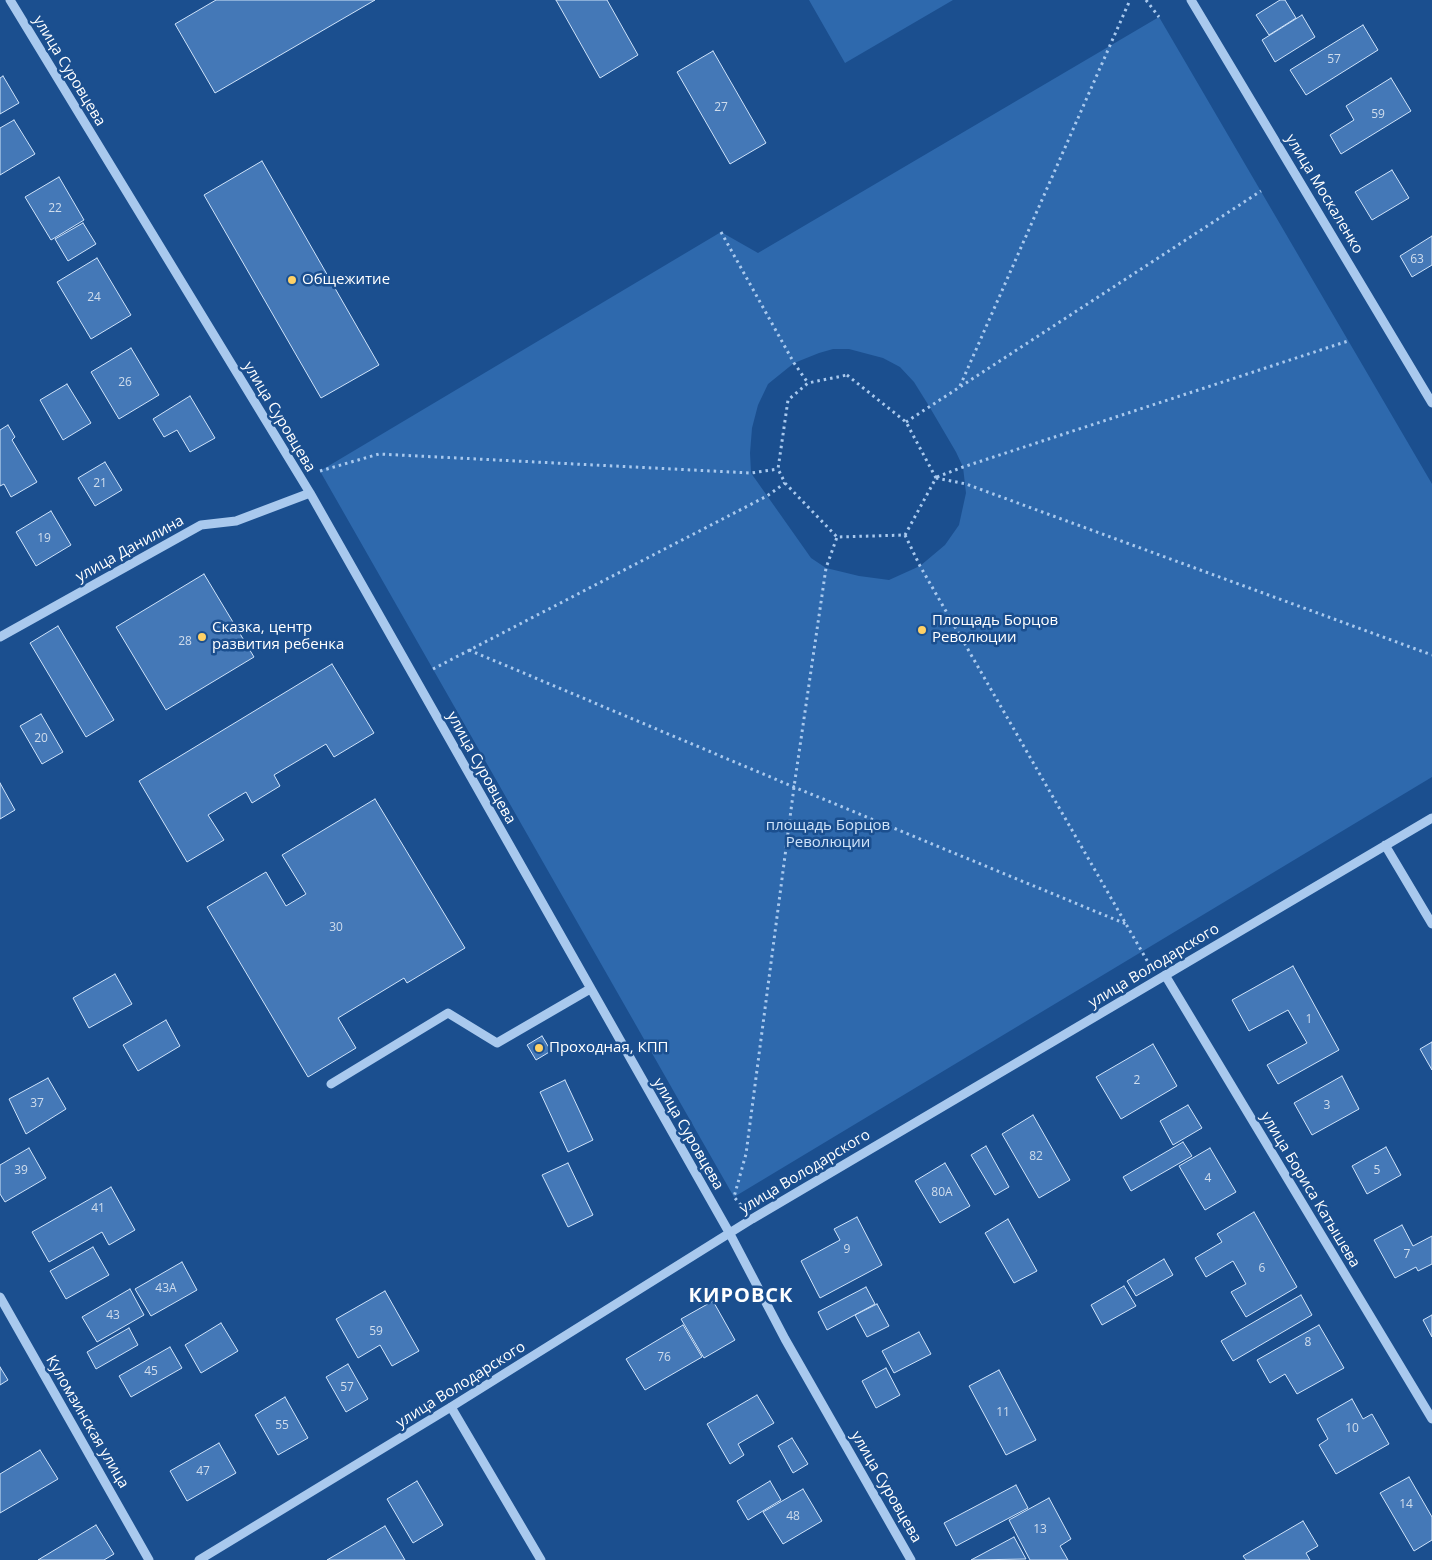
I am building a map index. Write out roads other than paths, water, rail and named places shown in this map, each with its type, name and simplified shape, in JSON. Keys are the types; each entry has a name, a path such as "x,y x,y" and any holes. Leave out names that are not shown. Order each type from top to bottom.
{"street":[{"name":"улица Суровцева","path":"10,0 310,493 730,1234 785,1339 911,1560"},
{"name":"улица Москаленко","path":"1191,0 1432,403"},
{"name":"улица Данилина","path":"0,638 200,525 236,521 310,493"},
{"name":"улица Володарского","path":"199,1560 451,1408 752,1219 1432,818"},
{"path":"1385,845 1432,924"},
{"name":"улица Бориса Катышева","path":"1161,977 1432,1418"},
{"path":"331,1084 448,1013 497,1043 590,989"},
{"name":"Куломзинская улица","path":"0,1297 149,1560"},
{"path":"451,1408 541,1560"}],"place":[{"name":"Общежитие","path":"292,280"},
{"name":"Площадь Борцов Революции","path":"922,630"},
{"name":"Сказка, центр развития ребенка","path":"202,637"},
{"name":"Проходная, КПП","path":"539,1048"}],"district":[{"name":"КИРОВСК","path":"741,1296"}],"park label":[{"name":"площадь Борцов Революции","path":"828,834"}]}
